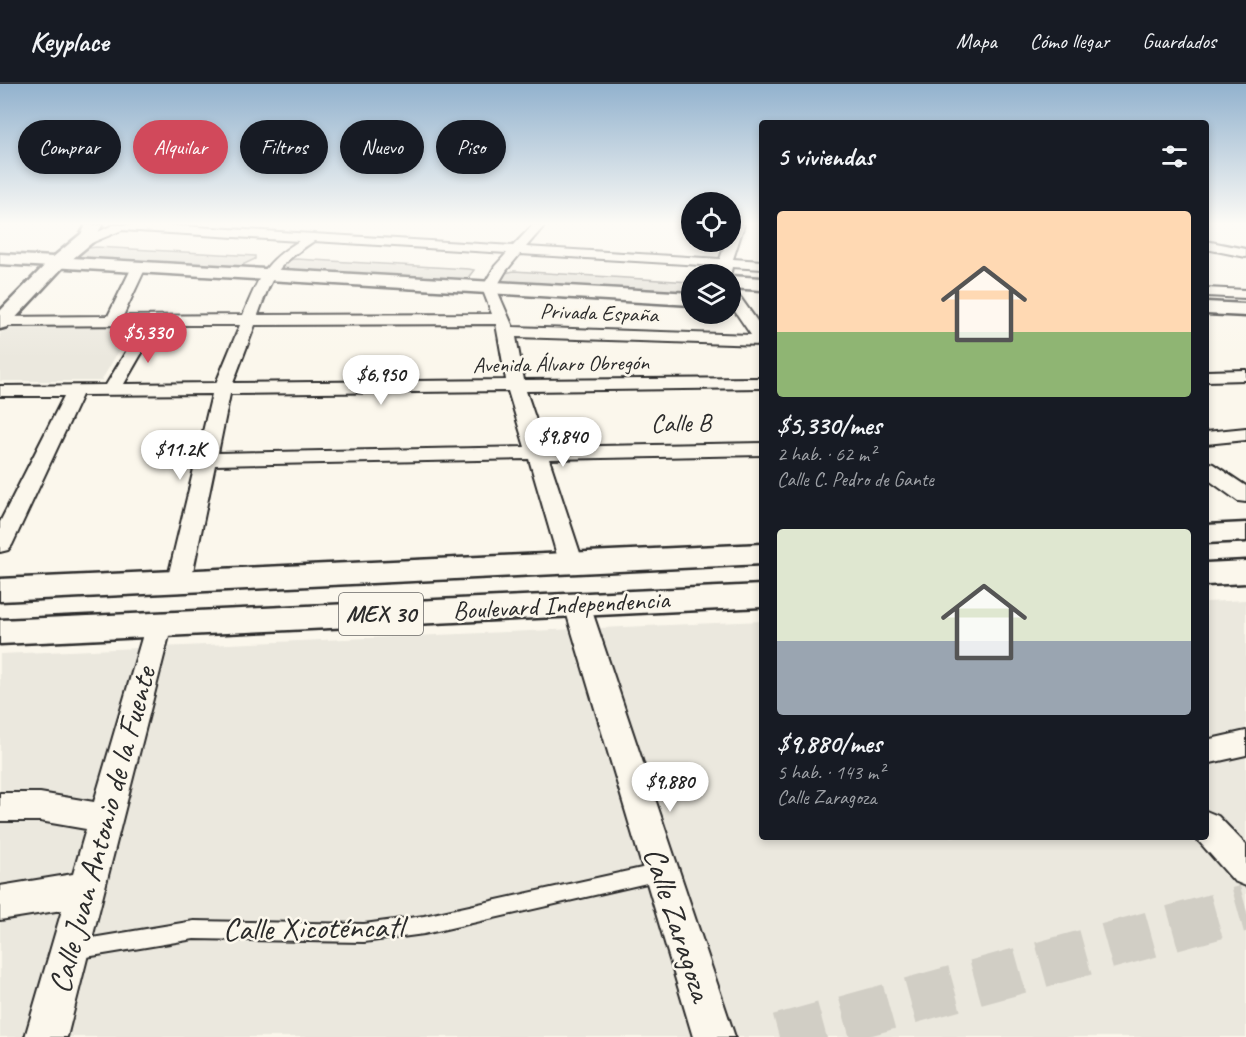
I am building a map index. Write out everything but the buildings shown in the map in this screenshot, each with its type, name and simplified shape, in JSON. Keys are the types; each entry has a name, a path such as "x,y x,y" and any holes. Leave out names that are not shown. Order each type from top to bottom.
{"main road":[{"path":"1,322 51,269"},
{"path":"185,269 681,298"},
{"path":"510,269 522,270"},
{"path":"741,283 759,284"},
{"path":"741,300 759,303"},
{"path":"1209,308 1246,310"},
{"path":"1209,325 1246,327"},
{"path":"1209,534 1246,532"},
{"name":"Boulevard Independencia","path":"0,590 759,554"},
{"path":"410,613 444,598 561,589 577,579 572,562"},
{"path":"1209,574 1246,572"},
{"name":"Boulevard Independencia","path":"0,632 759,596"}],"street":[{"path":"114,320 139,269"},
{"path":"179,581 222,390 267,274 271,269"},
{"path":"500,269 489,288 504,325 516,387 572,562"},
{"path":"1209,292 1246,294"},
{"path":"741,311 759,336"},
{"path":"112,390 153,320"},
{"name":"Privada España","path":"1,322 251,320 504,325 759,340"},
{"path":"1209,376 1246,375"},
{"name":"Avenida Álvaro Obregón","path":"0,391 759,383"},
{"path":"0,545 76,390"},
{"path":"1209,438 1246,434"},
{"name":"Calle B","path":"205,459 759,449"},
{"path":"1209,470 1246,496"},
{"name":"Calle Zaragoza","path":"577,604 714,1037"},
{"name":"Calle Juan Antonio de la Fuente","path":"46,1037 159,624"},
{"path":"1209,751 1246,743"},
{"path":"0,807 40,807 105,818"},
{"path":"1209,829 1246,870"},
{"path":"0,903 86,889"}],"lane":[{"name":"Calle Xicoténcatl","path":"69,951 194,930 364,933 424,925 661,872"}],"shaded area":[{"path":"279,269 474,270 467,279 459,281"},
{"path":"514,271 681,281 681,293 499,281 505,273"},
{"path":"10,323 135,323 101,381 0,381 0,334"},
{"path":"1246,600 1246,1037 0,1037 0,654 759,621 759,840 1209,840 1209,602"}],"tunnel":[{"path":"779,1037 1246,908"}]}
